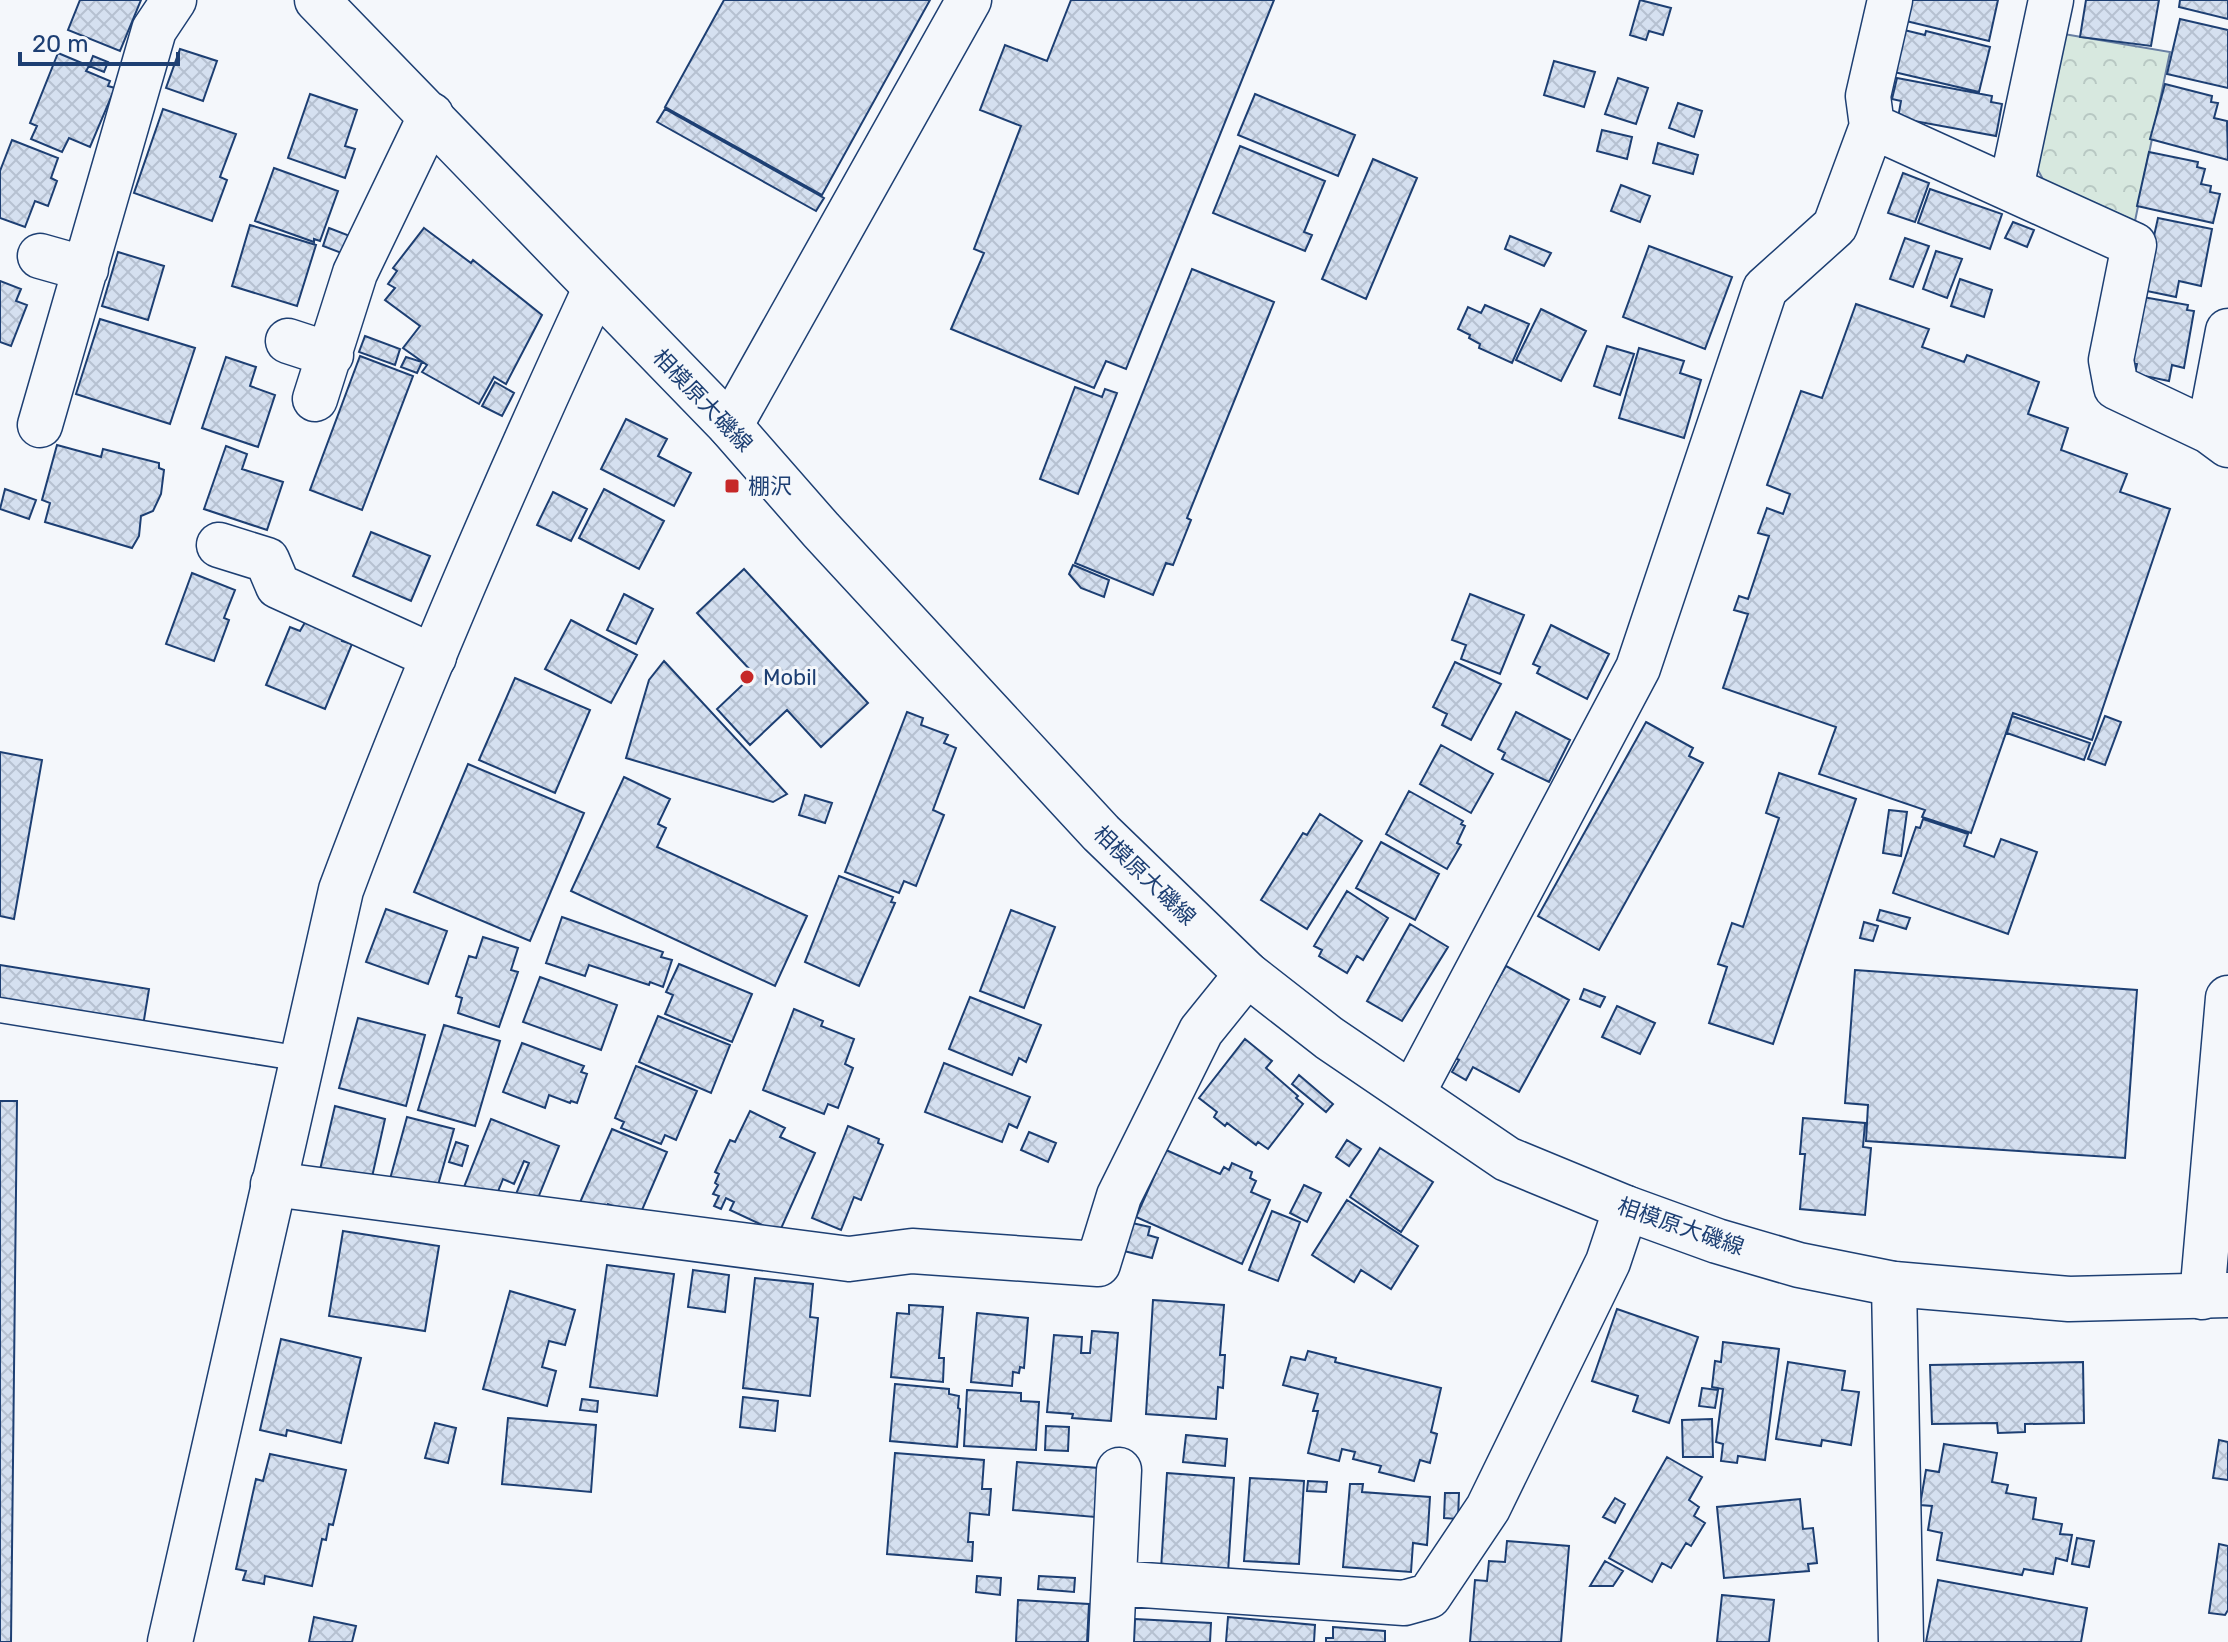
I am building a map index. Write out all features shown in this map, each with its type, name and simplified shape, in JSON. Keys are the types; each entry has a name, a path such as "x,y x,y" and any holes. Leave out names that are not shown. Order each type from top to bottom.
{"street":[{"path":"40,425 154,30 174,0"},
{"name":"相模原大磯線","path":"317,0 730,426 821,530 1101,833 1247,974 1329,1038 1507,1159 1626,1208 1717,1241 1799,1265 1894,1284 2069,1299 2215,1296"},
{"path":"730,426 969,0"},
{"path":"1412,1094 1638,668 1765,289 1835,226 1872,126 1868,96 1890,0"},
{"path":"2011,188 2051,0"},
{"path":"315,399 355,273 431,115"},
{"path":"1872,126 2134,245 2111,360 2116,387 2218,438 2228,331"},
{"path":"40,256 86,269"},
{"path":"170,1642 341,890 517,458 595,289"},
{"path":"288,341 331,355"},
{"path":"219,545 267,560 272,603 434,657"},
{"path":"273,1184 849,1259 912,1251 1098,1264 1119,1196 1201,1031 1247,974"},
{"path":"2215,1296 2228,998"},
{"path":"1114,1583 1404,1603 1429,1596 1488,1508 1608,1262 1626,1208"},
{"path":"1894,1284 1901,1642"},
{"path":"1111,1642 1119,1470"}],"lane":[{"path":"0,1010 302,1059"}],"green space":[{"path":"2058,33 2170,52 2135,221 2045,183 2034,163"}],"building":[{"path":"80,0 141,0 120,51 68,30"},
{"path":"724,0 930,0 822,195 665,107"},
{"path":"1071,0 1274,0 1126,369 1106,361 1094,388 951,329 984,253 974,249 1021,126 980,110 1005,45 1047,61"},
{"path":"1640,0 1671,8 1663,35 1649,31 1646,40 1630,35"},
{"path":"1911,0 1998,0 1989,41 1906,21"},
{"path":"2086,0 2159,0 2151,46 2080,37"},
{"path":"2180,0 2228,0 2228,19 2179,7"},
{"path":"2180,19 2228,30 2228,88 2167,74"},
{"path":"1904,30 1925,35 1926,31 1990,47 1979,92 1894,72"},
{"path":"180,49 217,61 203,101 166,88"},
{"path":"58,53 89,66 86,71 110,81 108,86 115,88 90,147 69,138 62,152 31,139 37,126 30,123"},
{"path":"93,56 108,62 104,72 89,66"},
{"path":"1554,61 1595,72 1584,107 1544,95"},
{"path":"1618,78 1648,88 1636,124 1605,114"},
{"path":"1897,78 1992,96 1991,102 2002,104 1996,136 1898,118 1901,101 1892,99"},
{"path":"2165,84 2212,96 2211,102 2218,103 2214,118 2227,121 2228,160 2150,139"},
{"path":"310,94 357,110 345,146 355,149 345,178 288,158"},
{"path":"1255,94 1355,135 1338,176 1238,135"},
{"path":"1678,103 1702,111 1694,137 1669,128"},
{"path":"163,109 236,134 220,177 227,180 212,221 134,193"},
{"path":"665,109 824,198 816,211 657,122"},
{"path":"1602,130 1632,137 1627,159 1597,151"},
{"path":"12,140 58,158 51,178 57,181 48,206 35,201 25,227 0,218 0,171"},
{"path":"1658,143 1698,155 1693,174 1653,163"},
{"path":"1240,146 1325,181 1304,232 1312,235 1305,251 1213,213"},
{"path":"2149,152 2198,162 2197,167 2205,169 2201,184 2211,186 2210,192 2220,194 2213,223 2137,206"},
{"path":"1373,159 1417,178 1366,299 1322,279"},
{"path":"274,168 338,191 320,241 314,239 314,242 255,221"},
{"path":"1903,173 1929,183 1915,222 1888,213"},
{"path":"1621,185 1650,196 1640,222 1611,211"},
{"path":"1930,189 2002,214 1990,249 1918,223"},
{"path":"2158,218 2212,229 2201,286 2179,281 2176,297 2142,290"},
{"path":"2013,222 2034,230 2027,247 2005,238"},
{"path":"250,225 316,245 297,306 232,286"},
{"path":"329,228 350,236 344,254 323,246"},
{"path":"424,228 471,263 473,260 542,315 506,384 494,377 479,404 422,372 427,365 403,348 420,326 385,300 395,288 388,284 397,271 393,268"},
{"path":"1510,236 1551,253 1544,266 1505,249"},
{"path":"1905,238 1929,246 1913,287 1890,279"},
{"path":"1649,246 1732,277 1705,349 1623,317"},
{"path":"1936,251 1962,259 1947,298 1923,289"},
{"path":"118,252 164,266 148,320 102,306"},
{"path":"1192,269 1274,302 1187,518 1191,520 1173,565 1166,563 1153,595 1075,563"},
{"path":"1960,279 1992,290 1984,317 1951,306"},
{"path":"0,281 21,289 16,301 27,305 11,346 0,342"},
{"path":"2143,297 2188,305 2187,310 2194,311 2184,368 2172,365 2169,381 2135,374 2137,364 2130,363"},
{"path":"1856,304 1929,329 1922,347 1964,362 1967,355 2039,382 2028,414 2068,428 2061,450 2127,474 2120,492 2170,509 2092,740 2013,713 1971,833 1922,817 1925,810 1819,774 1836,727 1723,688 1748,614 1734,610 1739,596 1748,599 1769,536 1758,533 1767,508 1783,514 1790,494 1767,485 1801,391 1822,398"},
{"path":"1485,305 1529,324 1512,363 1479,348 1480,344 1458,329 1468,307 1481,313"},
{"path":"1541,309 1586,331 1561,381 1516,360"},
{"path":"100,319 195,348 170,424 76,394"},
{"path":"365,336 400,349 395,365 359,352"},
{"path":"1607,346 1634,354 1620,395 1594,386"},
{"path":"1639,348 1684,361 1680,373 1701,380 1684,438 1619,418"},
{"path":"360,356 413,376 362,510 310,490"},
{"path":"226,357 256,367 250,386 275,395 258,447 202,428"},
{"path":"406,357 422,362 417,373 401,367"},
{"path":"495,382 514,393 502,416 482,406"},
{"path":"1075,387 1102,397 1105,389 1117,393 1078,494 1040,479"},
{"path":"626,419 667,439 658,456 691,473 674,506 601,469"},
{"path":"57,445 101,457 103,449 159,463 159,468 164,470 161,494 153,511 141,516 139,536 132,548 45,522 50,503 42,500"},
{"path":"226,446 247,454 242,469 283,482 267,530 204,509"},
{"path":"5,489 36,500 29,519 0,509"},
{"path":"604,489 664,521 639,569 579,538"},
{"path":"553,492 587,509 571,541 537,525"},
{"path":"371,532 430,556 411,601 353,576"},
{"path":"1073,565 1109,580 1104,597 1081,588 1069,574"},
{"path":"744,569 868,703 821,747 787,710 750,745 717,709 754,674 697,613"},
{"path":"192,573 235,590 224,618 229,620 214,661 166,644"},
{"path":"624,594 653,609 636,644 607,630"},
{"path":"1470,594 1524,615 1500,674 1461,659 1466,645 1452,640"},
{"path":"307,619 344,635 342,641 352,644 325,709 266,685 290,627 300,631"},
{"path":"571,620 637,655 611,703 545,669"},
{"path":"1551,625 1609,654 1587,699 1537,673 1540,667 1533,664"},
{"path":"664,661 787,794 773,802 626,758 649,680"},
{"path":"1455,662 1501,684 1471,740 1442,725 1447,714 1433,707"},
{"path":"515,678 590,710 555,793 479,760"},
{"path":"907,712 923,718 921,725 948,735 944,743 956,748 933,810 944,815 916,886 904,881 899,893 845,872"},
{"path":"1516,712 1570,740 1549,782 1502,759 1505,753 1498,749"},
{"path":"2012,716 2090,743 2084,760 2007,733"},
{"path":"2105,716 2121,722 2105,765 2088,759"},
{"path":"1646,722 1693,748 1689,756 1703,763 1599,950 1538,916"},
{"path":"1441,745 1493,774 1471,813 1420,784"},
{"path":"0,752 42,760 14,919 0,916"},
{"path":"468,764 584,813 530,941 414,892"},
{"path":"1779,773 1856,799 1773,1044 1709,1023 1727,967 1718,964 1732,923 1743,927 1779,818 1766,813"},
{"path":"624,777 670,799 658,824 666,828 657,847 807,916 775,986 571,891"},
{"path":"1409,791 1463,821 1461,824 1465,826 1457,843 1461,845 1447,869 1386,834"},
{"path":"805,795 832,803 825,823 799,815"},
{"path":"1889,810 1907,812 1901,856 1883,853"},
{"path":"1320,814 1362,841 1307,929 1261,900 1303,833 1307,835"},
{"path":"1923,819 1968,834 1964,846 1994,857 2001,839 2037,852 2008,934 1893,893 1916,827 1920,828"},
{"path":"1381,842 1439,874 1415,920 1356,888"},
{"path":"839,876 893,897 891,902 895,903 859,986 805,962"},
{"path":"1347,891 1388,918 1363,960 1357,956 1347,973 1319,956 1322,950 1314,946"},
{"path":"386,909 447,931 428,984 366,962"},
{"path":"1011,910 1055,927 1024,1008 980,991"},
{"path":"1880,910 1910,918 1906,929 1877,920"},
{"path":"562,917 663,952 661,957 672,960 663,987 589,965 585,976 546,963"},
{"path":"1864,922 1878,926 1873,941 1860,938"},
{"path":"1410,924 1448,947 1402,1021 1367,1001"},
{"path":"483,937 518,948 511,970 518,972 499,1027 458,1013 462,998 456,996 469,956 476,958"},
{"path":"679,964 752,994 732,1042 665,1014 673,995 666,992"},
{"path":"0,965 149,989 143,1026 0,1002"},
{"path":"1506,966 1569,1000 1519,1092 1473,1067 1466,1080 1452,1072 1459,1060 1453,1057"},
{"path":"1855,970 2137,990 2125,1158 1866,1141 1868,1105 1845,1103"},
{"path":"540,977 617,1005 601,1050 523,1022"},
{"path":"1584,989 1605,997 1600,1007 1580,999"},
{"path":"970,997 1041,1025 1026,1062 1019,1058 1012,1075 949,1049"},
{"path":"1617,1006 1655,1023 1640,1054 1602,1037"},
{"path":"794,1009 823,1021 821,1026 854,1039 845,1064 853,1068 838,1108 828,1104 824,1114 763,1090"},
{"path":"658,1016 730,1045 711,1093 639,1062"},
{"path":"358,1018 425,1035 406,1106 339,1088"},
{"path":"444,1025 500,1041 475,1126 418,1110"},
{"path":"1245,1039 1272,1061 1266,1068 1303,1104 1268,1149 1258,1142 1256,1145 1227,1123 1225,1126 1214,1117 1217,1112 1199,1098"},
{"path":"522,1043 584,1066 581,1072 587,1074 577,1103 549,1095 545,1108 503,1092"},
{"path":"944,1063 1030,1097 1017,1128 1009,1124 1002,1142 925,1112"},
{"path":"636,1066 697,1091 676,1140 665,1135 661,1144 621,1128 624,1122 615,1118"},
{"path":"1299,1075 1333,1104 1326,1112 1292,1084"},
{"path":"0,1101 17,1101 11,1642 0,1642"},
{"path":"335,1106 385,1119 370,1186 319,1174"},
{"path":"750,1111 785,1128 780,1137 815,1153 779,1233 730,1210 734,1202 726,1198 721,1209 714,1206 719,1196 713,1194 719,1174 715,1172 730,1140 735,1142"},
{"path":"407,1117 454,1129 436,1192 390,1179"},
{"path":"1803,1118 1865,1123 1863,1147 1871,1148 1865,1215 1800,1209 1805,1154 1800,1154"},
{"path":"491,1119 559,1146 536,1203 516,1194 529,1163 524,1161 514,1184 503,1179 495,1199 464,1187"},
{"path":"848,1126 879,1139 878,1143 883,1145 861,1200 854,1197 841,1230 812,1218"},
{"path":"612,1129 667,1152 639,1217 608,1204 603,1217 578,1207"},
{"path":"1029,1132 1056,1143 1048,1162 1021,1150"},
{"path":"1347,1140 1361,1149 1349,1166 1336,1157"},
{"path":"456,1142 468,1146 462,1166 449,1162"},
{"path":"1380,1148 1433,1182 1401,1232 1350,1197"},
{"path":"1166,1150 1220,1174 1224,1167 1229,1170 1232,1163 1252,1172 1250,1178 1256,1181 1251,1192 1270,1200 1242,1264 1136,1217"},
{"path":"1304,1185 1321,1193 1307,1222 1290,1213"},
{"path":"1347,1200 1418,1246 1391,1289 1361,1270 1354,1282 1312,1255"},
{"path":"1272,1211 1300,1222 1278,1281 1249,1270"},
{"path":"1132,1223 1150,1227 1148,1235 1158,1238 1152,1258 1124,1251"},
{"path":"343,1231 439,1246 425,1331 329,1316"},
{"path":"607,1265 674,1274 657,1396 590,1387"},
{"path":"693,1270 729,1275 725,1312 688,1307"},
{"path":"755,1278 813,1284 810,1317 818,1318 810,1396 743,1388"},
{"path":"510,1291 575,1310 565,1345 549,1341 542,1367 556,1371 547,1406 483,1389"},
{"path":"1153,1300 1224,1305 1220,1355 1225,1355 1223,1388 1218,1387 1216,1419 1146,1414"},
{"path":"909,1305 943,1307 939,1358 944,1358 943,1382 891,1377 897,1313 909,1314"},
{"path":"1617,1309 1698,1337 1669,1423 1633,1411 1638,1396 1592,1381"},
{"path":"977,1313 1028,1318 1024,1368 1020,1367 1019,1373 1013,1372 1012,1386 971,1382"},
{"path":"1092,1331 1118,1333 1111,1421 1072,1418 1073,1414 1047,1412 1054,1335 1082,1337 1081,1353 1090,1353"},
{"path":"281,1339 361,1358 341,1443 287,1430 286,1436 260,1430"},
{"path":"1723,1342 1779,1349 1765,1460 1738,1456 1737,1463 1721,1461 1723,1444 1716,1442 1723,1389 1712,1387 1715,1361 1721,1362"},
{"path":"1308,1351 1336,1358 1335,1362 1441,1388 1431,1432 1437,1434 1430,1463 1420,1460 1414,1481 1379,1472 1381,1466 1353,1459 1355,1452 1342,1449 1339,1461 1308,1453 1318,1411 1313,1411 1318,1394 1283,1385 1291,1357 1305,1360"},
{"path":"1788,1362 1845,1371 1842,1390 1859,1392 1851,1445 1822,1440 1821,1446 1776,1439"},
{"path":"2083,1362 2084,1423 2025,1424 2025,1432 1998,1433 1997,1423 1932,1424 1930,1365"},
{"path":"895,1384 949,1389 949,1394 959,1396 957,1447 890,1441"},
{"path":"1702,1388 1718,1390 1715,1408 1699,1406"},
{"path":"967,1390 1021,1393 1021,1401 1039,1402 1036,1450 964,1446"},
{"path":"743,1397 778,1401 775,1431 740,1427"},
{"path":"582,1399 598,1401 597,1412 580,1410"},
{"path":"508,1418 596,1425 591,1492 502,1484"},
{"path":"1712,1419 1713,1457 1683,1457 1682,1420"},
{"path":"435,1423 456,1428 448,1463 425,1458"},
{"path":"1046,1426 1069,1427 1068,1451 1045,1450"},
{"path":"1186,1435 1227,1439 1225,1466 1183,1462"},
{"path":"2219,1440 2228,1442 2228,1480 2213,1478"},
{"path":"1944,1444 1997,1453 1992,1482 2008,1485 2006,1493 2036,1498 2033,1519 2062,1524 2060,1534 2072,1535 2067,1561 2056,1558 2053,1574 2024,1569 2022,1575 1937,1560 1942,1533 1928,1530 1932,1506 1920,1505 1926,1470 1939,1472"},
{"path":"895,1453 984,1460 982,1489 991,1489 989,1515 970,1513 968,1542 973,1542 972,1561 887,1554"},
{"path":"270,1454 346,1470 333,1525 329,1524 326,1540 322,1539 312,1586 265,1576 264,1584 243,1580 246,1571 236,1569 256,1479 263,1481"},
{"path":"1667,1457 1702,1477 1689,1500 1699,1507 1694,1516 1705,1523 1691,1546 1686,1543 1671,1568 1662,1563 1652,1582 1609,1558"},
{"path":"1017,1462 1099,1468 1095,1517 1013,1510"},
{"path":"1167,1473 1234,1478 1228,1573 1161,1569"},
{"path":"1250,1478 1304,1481 1299,1564 1244,1561"},
{"path":"1308,1481 1327,1482 1326,1492 1307,1491"},
{"path":"1350,1484 1363,1484 1362,1492 1430,1497 1427,1545 1413,1543 1411,1572 1343,1567"},
{"path":"1445,1493 1459,1493 1458,1519 1444,1518"},
{"path":"1615,1498 1625,1504 1615,1523 1603,1517"},
{"path":"1800,1499 1803,1529 1813,1528 1817,1563 1808,1564 1809,1571 1724,1578 1717,1507"},
{"path":"2077,1538 2094,1541 2089,1567 2072,1564"},
{"path":"1507,1541 1569,1546 1561,1642 1470,1642 1475,1580 1487,1581 1489,1561 1505,1562"},
{"path":"2219,1544 2228,1546 2228,1610 2225,1615 2209,1613"},
{"path":"1605,1561 1623,1571 1613,1586 1590,1586"},
{"path":"977,1576 1001,1578 1000,1595 976,1592"},
{"path":"1039,1576 1075,1578 1074,1592 1038,1589"},
{"path":"1938,1580 2087,1608 2081,1642 1926,1642"},
{"path":"1722,1595 1774,1600 1769,1642 1717,1642"},
{"path":"1018,1600 1089,1604 1087,1642 1016,1642"},
{"path":"314,1617 356,1626 352,1642 309,1642"},
{"path":"1228,1617 1315,1625 1314,1642 1226,1642"},
{"path":"1135,1619 1211,1623 1210,1642 1134,1642"},
{"path":"1333,1627 1385,1631 1385,1642 1326,1642 1326,1638 1333,1638"}],"place":[{"name":"棚沢","path":"732,486"},
{"name":"Mobil","path":"747,677"}]}
